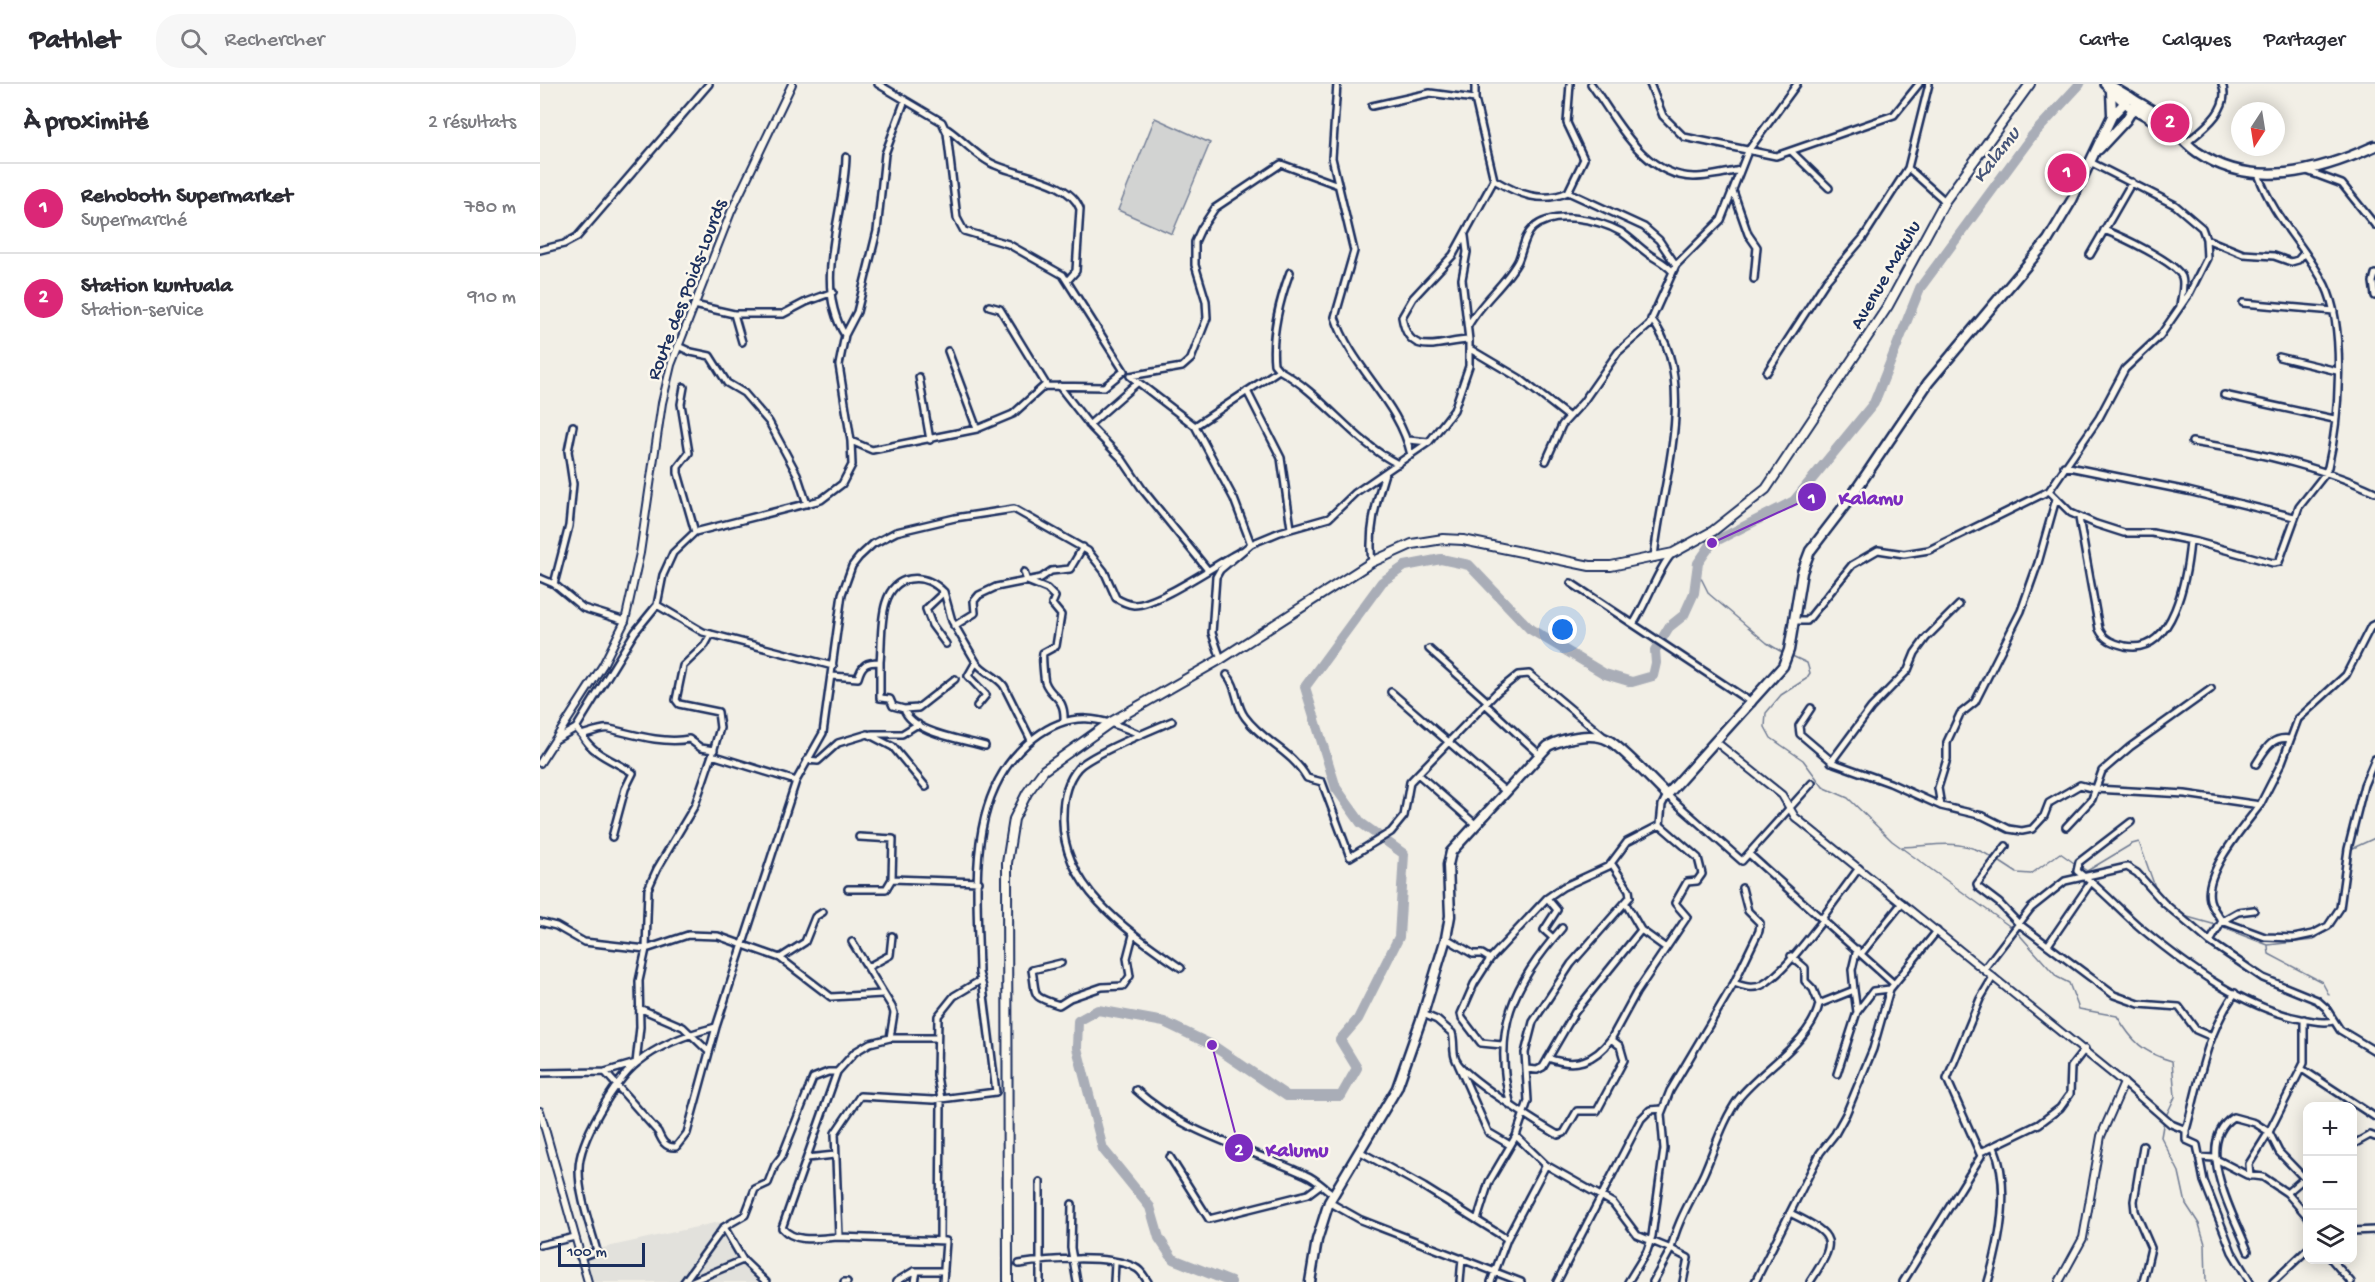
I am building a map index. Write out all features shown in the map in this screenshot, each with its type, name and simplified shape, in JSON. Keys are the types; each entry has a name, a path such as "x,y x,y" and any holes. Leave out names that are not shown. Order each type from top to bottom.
{"highway":[{"path":"2108,86 2112,116"},
{"path":"2131,102 2147,116 2175,132"},
{"path":"1310,1282 1317,1240 1331,1198 1357,1150 1396,1088 1424,1014 1450,916 1448,859 1475,824 1538,753 1548,746 1564,740 1584,737 1607,739 1667,795 1752,704 1786,661 1802,572 1810,551 1849,500 1929,383 2048,240 2091,163 2112,116 2131,102"},
{"path":"2097,151 2126,120 2131,102"},
{"path":"2131,102 2166,121 2186,143 2208,159 2236,170 2258,174 2307,171 2375,146"},
{"path":"2126,120 2147,116"}],"main road":[{"name":"Avenue Makulu","path":"1008,1282 1007,863 1014,819 1027,793 1044,770 1111,722 1221,659 1372,562 1412,544 1443,539 1463,540 1590,566 1611,566 1673,553 1720,526 1771,483 1888,306 1945,201 2030,84"},
{"path":"2108,86 2131,102"}],"street":[{"path":"540,250 564,244 581,233 709,84"},
{"name":"Route des Poids-Lourds","path":"540,763 603,665 625,621 640,553 662,403 678,346 741,189 792,84"},
{"path":"878,84 942,122 946,128 989,163 1060,188 1077,203 1080,209 1076,271 1068,280"},
{"path":"1337,84 1332,153 1354,251 1336,319 1353,356 1386,398 1408,440 1411,455"},
{"path":"1469,340 1435,346 1420,344 1406,332 1402,317 1413,298 1449,261 1465,236 1494,180 1475,99 1475,84"},
{"path":"1568,192 1584,159 1567,123 1570,84"},
{"path":"1591,84 1640,151 1658,167 1685,176 1696,177 1740,170"},
{"path":"1650,84 1663,116 1684,137 1776,156 1894,115 1919,84"},
{"path":"1546,461 1558,432 1569,417 1583,402 1618,352 1646,328 1676,265 1721,220 1748,151 1797,84"},
{"path":"1767,372 1826,281 1863,238 1908,168 1929,84"},
{"path":"2186,143 2215,116 2224,96 2222,84"},
{"path":"1372,106 1430,93 1475,99"},
{"path":"555,740 576,728 634,632 657,605 663,575 673,553 695,532 807,504 828,496 848,477 852,465 851,441 839,373 845,335 854,322 879,217 883,161 905,100"},
{"path":"946,128 960,227 968,234 1008,244 1068,280 1124,371 1195,426 1234,499 1251,544"},
{"path":"1792,152 1828,188"},
{"path":"845,335 834,315 832,246 844,192 846,157"},
{"path":"1794,621 1807,621 1852,565 1878,550 1904,554 1929,550 2049,491 2099,418 2125,369 2154,343 2180,307 2204,268 2207,258 2206,239 2202,228 2186,212 2132,182 2091,163"},
{"path":"1130,376 1182,367 1191,359 1202,336 1208,310 1195,265 1196,242 1201,229 1215,208 1281,164 1338,185"},
{"path":"2329,164 2331,178"},
{"path":"1908,168 1945,201"},
{"path":"2307,171 2331,178 2348,189 2375,225"},
{"path":"2049,491 2079,518 2124,533 2152,533 2277,563 2282,558 2299,507 2325,474 2334,419 2338,350 2334,311 2324,284 2271,207 2258,174"},
{"path":"1494,180 1515,192 1537,198 1568,192 1644,227 1659,240 1676,265"},
{"path":"2090,255 2132,182"},
{"path":"1733,190 1748,234 1758,250 1754,279"},
{"path":"1468,326 1478,309 1516,264 1533,228 1554,219 1577,219 1614,229 1648,254 1662,260 1672,271"},
{"path":"2104,230 2136,245 2178,271 2183,283 2180,307"},
{"path":"604,1072 658,1132 662,1142 669,1147 676,1147 687,1133 716,1027 796,781 824,728 842,594 852,566 873,544 889,535 955,518 1014,509 1083,547 1104,571 1116,597 1126,604 1149,602 1251,544 1291,528 1329,518 1355,493 1429,442 1454,410 1469,366 1470,349 1462,279 1467,252 1465,236"},
{"path":"2206,239 2243,254 2274,256 2291,262 2298,260 2304,252"},
{"path":"1290,272 1282,297 1276,336 1274,359 1279,370 1313,392 1377,452 1398,464"},
{"path":"2375,274 2373,282 2375,296"},
{"path":"694,305 734,314 783,314 802,303 832,292"},
{"path":"2243,303 2334,311"},
{"path":"989,306 1000,309 1047,386"},
{"path":"734,314 742,342"},
{"path":"1651,319 1668,352 1675,397 1670,456 1653,558"},
{"path":"678,346 691,352 710,356 727,383 744,393 769,422 797,474 807,504"},
{"path":"1470,349 1519,378 1569,417"},
{"path":"948,351 976,429"},
{"path":"2279,357 2337,371"},
{"path":"1195,426 1279,370"},
{"path":"851,441 872,450 976,429 1012,414 1040,388 1047,386 1104,387 1124,371"},
{"path":"919,377 930,440"},
{"path":"1089,424 1138,382"},
{"path":"1059,386 1089,424 1122,459 1143,490 1207,569"},
{"path":"684,387 681,404 689,453 678,467 678,473 695,532"},
{"path":"1247,391 1281,458 1291,528"},
{"path":"2224,395 2334,419"},
{"path":"554,584 569,526 573,479 568,452 573,426"},
{"path":"1408,440 1429,442"},
{"path":"2192,442 2245,452 2325,474 2375,492"},
{"path":"2064,466 2188,491 2294,518"},
{"path":"1372,562 1369,539 1385,473"},
{"path":"1941,806 1938,788 1947,759 1947,742 1960,714 1975,702 2021,611 2038,563 2056,499"},
{"path":"2079,518 2099,629 2108,640 2127,646 2146,645 2155,641 2164,631 2187,570 2190,541"},
{"path":"954,626 975,613 974,601 979,595 996,587 1041,578 1049,571 1070,569 1083,547"},
{"path":"1221,659 1212,633 1216,577 1241,551"},
{"path":"1633,624 1648,600 1666,561 1673,553"},
{"path":"1024,572 1027,581"},
{"path":"540,578 554,584 583,608 625,621"},
{"path":"955,679 918,708 904,709 893,706 890,699 879,696 883,621 891,591 905,579 918,578 931,582 944,592 954,626 984,673 997,679 1004,686 1031,740"},
{"path":"1027,581 1047,588 1055,597 1052,604 1061,615 1056,645 1043,653 1042,658 1045,682 1063,705 1064,720"},
{"path":"1570,583 1752,704"},
{"path":"944,592 926,609 932,625 946,644"},
{"path":"657,605 711,634 832,666"},
{"path":"1831,762 1871,708 1908,670 1915,652 1926,638 1959,605"},
{"path":"2220,924 2211,902 2212,880 2234,839 2259,805 2282,762 2300,717 2333,690 2346,675 2371,626 2375,624"},
{"path":"580,1257 597,1251 580,1182 580,1157 596,1116 636,1063 639,981 646,949 648,889 657,869 695,805 720,728 718,711 692,708 679,704 676,700 683,666 705,645 711,634"},
{"path":"1429,649 1538,753"},
{"path":"832,676 858,678 860,670 867,662 880,662"},
{"path":"976,662 968,676 986,695 977,706"},
{"path":"1227,675 1235,687 1234,697 1242,712 1262,737 1279,746 1298,763 1307,778 1322,782 1350,857 1374,845 1391,832 1402,819 1409,785 1486,702 1518,675 1525,673 1607,739"},
{"path":"2066,827 2092,799 2102,771 2130,747 2211,688"},
{"path":"1391,692 1505,792"},
{"path":"1811,708 1799,726 1800,734 1831,762 1890,783 1941,806 1983,816 2009,829 2024,831 2032,828 2044,816 2049,803 2072,789 2084,785 2096,789 2186,794 2211,800 2259,805"},
{"path":"904,709 907,718 932,732 985,746"},
{"path":"839,1237 836,1130 860,1096 941,1099 996,1092 981,980 978,973 980,838 990,798 1006,766 1031,740 1064,720 1111,722 1141,735"},
{"path":"1172,721 1079,767 1069,784 1062,818 1065,844 1075,870 1096,898 1133,935 1181,968"},
{"path":"804,766 808,758 818,761 838,743 868,734 902,734 918,724"},
{"path":"576,728 590,748 633,773 625,789 612,837"},
{"path":"582,735 609,729 658,740 668,739 677,742 689,739 701,748 796,781"},
{"path":"868,734 893,747 926,787"},
{"path":"2256,764 2271,743 2278,738 2290,739"},
{"path":"1716,742 1782,795 1795,817 2085,1049 2162,1117 2171,1124 2186,1130"},
{"path":"2220,924 2265,937 2294,938 2313,934 2328,926 2340,908 2348,849 2364,785 2375,759"},
{"path":"1418,774 1475,824"},
{"path":"1660,825 1662,805 1667,795 1740,860 1744,861 1812,783"},
{"path":"2132,822 2078,865 2077,871 2173,953 2235,993 2276,1012 2304,1019 2333,1021"},
{"path":"1502,1045 1479,1042 1462,1016 1474,984 1490,958 1547,898 1563,887 1612,864 1627,842 1660,825"},
{"path":"1548,1058 1564,1063 1590,1059 1599,1054 1611,1039 1636,993 1688,916 1675,901 1686,883 1697,881 1702,869 1698,858 1660,825"},
{"path":"848,889 885,889 892,879 893,839 859,837"},
{"path":"2006,846 1977,885 2017,924 2114,995 2139,1004 2178,1007 2196,1030 2212,1037"},
{"path":"1749,854 1893,983"},
{"path":"1477,1220 1489,1182 1516,1136 1525,1115 1528,1101 1526,1044 1533,1022 1571,964 1630,897 1629,890 1612,864"},
{"path":"1984,969 2034,905 2065,881 2122,867 2132,869 2164,903 2210,942 2263,978 2317,1000 2326,1008 2333,1021 2343,1032 2375,1051"},
{"path":"1734,983 1747,987 1762,985 1791,956 1823,918 1859,868"},
{"path":"892,879 979,882"},
{"path":"2048,945 2091,882"},
{"path":"1628,1282 1650,1242 1664,1149 1662,1109 1734,983 1750,952 1760,923 1748,911 1742,888"},
{"path":"1547,898 1557,910 1544,930 1553,938"},
{"path":"1857,1012 1852,970 1859,952 1902,903"},
{"path":"1626,904 1641,930 1666,948"},
{"path":"2210,942 2220,924 2238,912 2254,910"},
{"path":"780,958 805,942 815,917 823,912"},
{"path":"540,922 556,926 584,942 646,949 696,934 718,936 780,958 831,997 882,994"},
{"path":"1511,1106 1504,1077 1502,1045 1507,1015 1513,1001 1553,938 1562,928"},
{"path":"1526,1069 1539,1070 1575,1012 1641,930"},
{"path":"1755,1282 1792,1214 1820,1153 1835,1134 1846,1114 1873,1049 1893,983 1937,931"},
{"path":"1061,963 1032,970 1037,996 1059,1005 1070,998 1102,987 1123,986 1130,976 1127,958 1133,935"},
{"path":"868,967 890,955 892,936"},
{"path":"1446,938 1474,955 1482,954 1490,958"},
{"path":"852,942 894,1013 890,1038"},
{"path":"1653,1282 1671,1249 1677,1224 1696,1192 1732,1110 1756,1079 1792,1046 1812,1022 1819,1004 1813,989 1805,981 1805,968 1791,956"},
{"path":"1981,1152 1947,1079 1980,999 1993,977"},
{"path":"940,1240 941,1099 937,1076 936,1038 940,1011 954,996 981,980"},
{"path":"1837,1074 1857,1012 1873,992 1890,989"},
{"path":"1819,1004 1854,990"},
{"path":"2235,993 2222,1011 2202,1060 2199,1084 2186,1130 2186,1140 2197,1145 2202,1176 2232,1252 2250,1282"},
{"path":"639,1008 674,1022 692,1033 709,1052"},
{"path":"1424,1014 1437,1020 1452,1033 1458,1064 1488,1132 1510,1145"},
{"path":"2250,1176 2249,1164 2269,1132 2302,1069 2306,1054 2302,1030 2304,1019"},
{"path":"540,1073 604,1072 636,1063 692,1033 716,1027"},
{"path":"936,1038 890,1038 863,1047 837,1072 782,1228 793,1237 800,1239 839,1237 946,1241 943,1282"},
{"path":"1458,1064 1511,1106 1560,1135 1577,1111 1597,1111 1624,1060 1620,1046 1611,1039"},
{"path":"1903,1282 1981,1152 2039,1124 2060,1108 2070,1094 2071,1067 2085,1049"},
{"path":"2302,1069 2375,1117"},
{"path":"684,1282 724,1227 744,1218 753,1192 768,1183 775,1165 782,1156 813,1078 828,1072 837,1072"},
{"path":"2060,1282 2083,1238 2101,1136 2124,1083"},
{"path":"1136,1090 1159,1109 1200,1132 1308,1176 1331,1198 1361,1220 1521,1282"},
{"path":"1557,1282 1641,1119 1650,1110 1662,1109"},
{"path":"540,1111 588,1282"},
{"path":"2248,1251 2223,1188 2214,1158 2218,1139 2231,1117 2248,1120 2269,1132 2279,1152 2303,1174"},
{"path":"2357,1143 2373,1136 2375,1128"},
{"path":"1516,1136 1546,1165 1616,1206 1634,1233 1688,1258 1683,1282"},
{"path":"2143,1146 2134,1201 2135,1211 2151,1248 2143,1282"},
{"path":"1988,1282 1999,1239 2002,1194 2000,1162 1994,1147"},
{"path":"1357,1150 1507,1239"},
{"path":"807,1158 835,1155"},
{"path":"1170,1157 1208,1218 1212,1219 1308,1194 1320,1185"},
{"path":"2199,1157 2214,1158 2250,1176 2263,1177 2287,1193 2303,1212"},
{"path":"1491,1282 1507,1239 1546,1165"},
{"path":"2287,1193 2303,1180"},
{"path":"1040,1182 1040,1282"},
{"path":"1072,1204 1072,1259 1077,1282"},
{"path":"1792,1214 1824,1230 1828,1237 1827,1254 1810,1282"},
{"path":"724,1227 743,1260 766,1282"},
{"path":"2357,1231 2375,1230"},
{"path":"540,1245 575,1237"},
{"path":"2273,1282 2303,1253"},
{"path":"1460,1282 1462,1258"},
{"path":"1019,1264 1040,1260 1072,1259 1115,1263 1135,1267 1148,1282"},
{"path":"690,1282 743,1260"},
{"path":"1114,1282 1115,1263"},
{"path":"2335,1264 2351,1282"},
{"path":"896,1282 916,1271 944,1271"},
{"path":"915,1282 916,1271"}],"shaded area":[{"path":"1155,118 1210,143 1172,234 1118,210"},
{"path":"719,1222 745,1267 762,1282 584,1282 576,1254"}],"waterway":[{"name":"Kalamu","path":"1231,1282 1173,1259 1159,1238 1150,1207 1103,1149 1077,1048 1078,1021 1098,1010 1164,1022 1212,1045 1287,1096 1341,1096 1357,1068 1340,1040 1358,1019 1399,937 1404,854 1361,823 1336,788 1305,687 1382,582 1405,566 1441,559 1469,565 1530,629 1605,674 1632,682 1653,676 1656,663 1655,650 1669,627 1684,615 1694,593 1698,563 1712,543 1794,501 1874,403 1920,288 2032,136 2080,84"},
{"path":"1698,572 1709,594 1767,643 1785,654"},
{"path":"1790,655 1807,663 1810,673 1806,679 1781,695 1766,713 1765,727 1771,738 1803,760 1823,787 1848,798 1892,841 2012,928"},
{"path":"2351,849 2375,838"},
{"path":"2081,867 2087,871 2139,842 2155,887 2163,897 2184,916 2216,925"},
{"path":"1902,847 1960,845 1981,851 1993,858"},
{"path":"1997,860 2017,873 2031,874 2060,853 2077,865"},
{"path":"2221,927 2268,945 2314,940 2334,921"},
{"path":"2016,931 2057,977 2069,983 2079,1009 2117,1016 2139,1045 2153,1054 2172,1061 2175,1097 2164,1120 2161,1137 2179,1172 2186,1204 2199,1224 2205,1244 2206,1282"},
{"path":"2268,946 2269,954 2322,982 2329,995"}],"place":[{"name":"Station kuntuala","path":"2170,123"},
{"name":"Rehoboth Supermarket","path":"2067,173"},
{"name":"Kalamu","path":"1712,543"},
{"name":"Kalumu","path":"1212,1045"}]}
